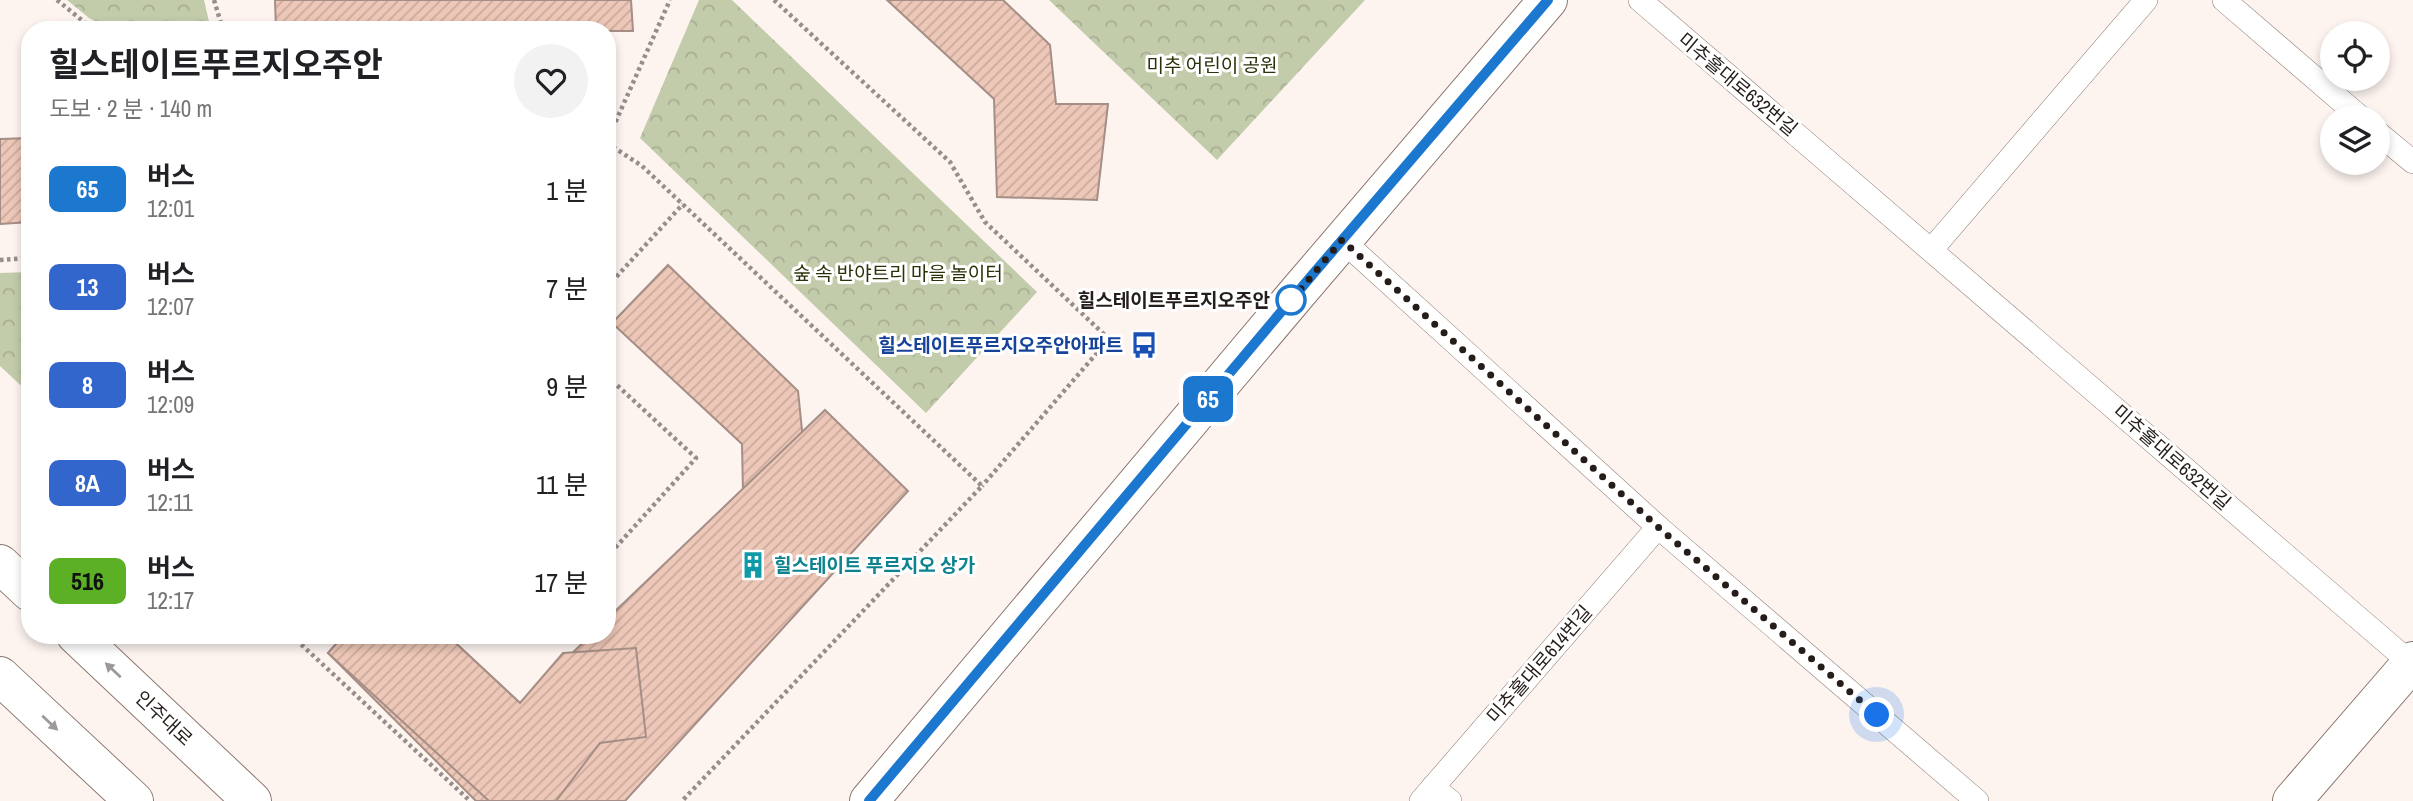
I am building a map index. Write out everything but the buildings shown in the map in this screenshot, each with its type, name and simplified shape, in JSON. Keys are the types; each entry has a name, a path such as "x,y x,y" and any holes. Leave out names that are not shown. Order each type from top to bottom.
{"main road":[{"path":"869,801 1548,0"},
{"path":"0,564 21,584"},
{"name":"인주대로","path":"86,644 252,801"},
{"path":"2291,801 2412,663"},
{"path":"0,676 134,801"}],"lane":[{"name":"미추홀대로632번길","path":"1640,0 2412,663"},
{"path":"1932,249 2146,0"},
{"path":"2224,0 2346,105"},
{"path":"2390,143 2413,162"},
{"path":"1342,240 1658,527 1977,801"},
{"name":"미추홀대로614번길","path":"1434,796 1658,527"}],"path":[{"path":"57,0 83,21"},
{"path":"214,0 220,21"},
{"path":"616,122 670,0"},
{"path":"682,801 982,486 1109,339 985,222 950,162 774,0"},
{"path":"616,148 642,166 982,486"},
{"path":"616,277 683,204"},
{"path":"0,260 21,259"},
{"path":"616,384 696,458 616,547"},
{"path":"301,644 470,801"}],"green space":[{"path":"67,0 204,0 209,21 94,21"},
{"name":"숲 속 반야트리 마을 놀이터","path":"699,0 732,0 1037,292 926,413 640,138"},
{"name":"미추 어린이 공원","path":"1049,0 1365,0 1217,160"},
{"path":"21,272 21,386 0,366 0,273"}],"bus line":[{"name":"65","path":"869,801 1548,0"}],"place":[{"name":"힐스테이트푸르지오주안","path":"1291,300"},
{"name":"힐스테이트푸르지오주안아파트","path":"1144,345"},
{"name":"힐스테이트 푸르지오 상가","path":"753,565"}],"route":[{"path":"1291,300 1284,309 1342,240 1658,527 1877,715"}]}
